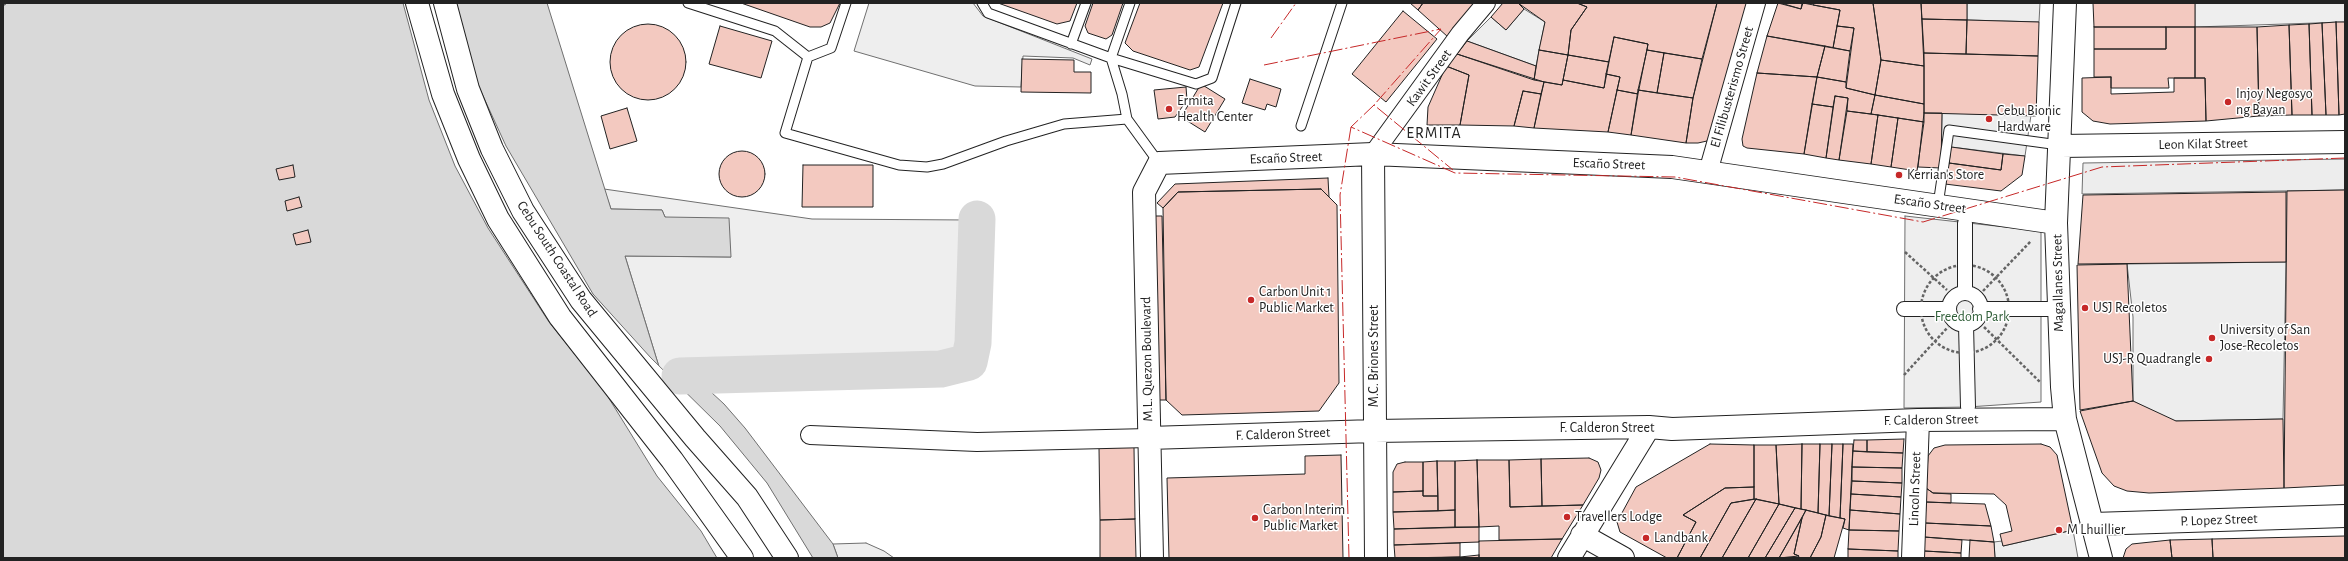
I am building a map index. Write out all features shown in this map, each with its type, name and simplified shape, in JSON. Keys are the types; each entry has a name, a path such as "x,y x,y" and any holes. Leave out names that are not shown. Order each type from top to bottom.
{"main road":[{"name":"Cebu South Coastal Road","path":"416,3 443,94 469,159 498,219 560,317 672,460 742,558"},
{"name":"Cebu South Coastal Road","path":"445,3 468,89 492,149 523,211 581,300 695,438 748,497 787,558"},
{"name":"Magallanes Street","path":"2065,3 2061,146 2056,223 2057,310 2065,419 2101,558"},
{"name":"Leon Kilat Street","path":"2061,146 2345,142"},
{"name":"Escaño Street","path":"1159,163 1373,154 1672,167 2056,223"},
{"name":"M.C. Briones Street","path":"1373,154 1376,558"},
{"name":"M.L. Quezon Boulevard","path":"1152,558 1144,192 1159,163"},
{"name":"F. Calderon Street","path":"1149,438 1374,431 1649,427 1672,429 1918,420 2065,419"},
{"name":"Lincoln Street","path":"1913,558 1918,420"},
{"path":"1569,558 1649,427"},
{"name":"P. Lopez Street","path":"2093,524 2345,516"},
{"path":"1582,535 1623,558"}],"street":[{"name":"Kawit Street","path":"1373,154 1460,34 1486,3"},
{"name":"El Filibusterismo Street","path":"1708,172 1756,3"},
{"path":"1965,223 1965,309 1968,407"},
{"path":"1904,309 2057,310"},
{"path":"810,435 976,442 1149,438"}],"lane":[{"path":"688,3 710,6 775,31 808,57"},
{"path":"808,57 832,48 846,3"},
{"path":"982,3 988,13 1111,58 1196,84 1212,78 1236,3"},
{"path":"1071,44 1086,3"},
{"path":"1130,3 1111,58 1122,94 1127,119 1159,163"},
{"path":"1301,126 1342,3"},
{"path":"808,57 785,133 900,165 927,167 943,164 1006,141 1064,124 1127,119"},
{"path":"1938,206 1949,130 2061,146"}],"path":[{"path":"1904,375 1965,309 2036,236"},
{"path":"1905,252 2040,382"}],"green space":[{"path":"869,3 973,3 983,16 1092,59 1090,65 1073,58 1023,56 1021,87 975,86 854,51"},
{"path":"2195,3 2345,3 2345,22 2195,27"},
{"path":"1524,9 1545,22 1536,66 1467,41 1491,17 1506,30"},
{"path":"604,189 812,219 971,220 962,359 660,370 625,256 731,257 665,217 662,210 611,209"},
{"name":"Freedom Park","path":"1905,216 2041,231 2041,402 1968,407 1904,408"},
{"path":"866,543 884,551 894,558 838,558 833,544"}],"shaded area":[{"path":"3,3 547,3 611,209 662,210 665,217 729,218 731,257 625,256 660,370 680,376 711,392 724,404 745,428 833,544 838,558 3,558"},
{"path":"1967,3 2040,3 2039,22 1967,20"},
{"path":"1942,113 2031,115 2025,156 1951,147 1941,168"},
{"path":"2345,159 2345,190 2082,194 2083,163"},
{"name":"USJ-R Quadrangle","path":"2286,262 2283,419 2171,421 2133,401 2133,317 2127,264"},
{"path":"2073,530 2078,558 1995,558 1994,542 2002,541 2003,546"}],"pier":[{"path":"403,3 456,3 478,85 506,146 593,294 651,358 720,426 767,483 813,558 717,558 701,531 657,476 605,392 549,322 488,228 455,166 429,100"}],"building":[{"path":"741,3 840,3 830,23 821,27 810,27"},
{"path":"998,3 1077,3 1070,21 1057,24"},
{"path":"1093,3 1123,3 1112,35 1106,39 1088,33 1085,26"},
{"path":"1140,3 1223,3 1199,67 1190,70 1133,51 1125,43"},
{"path":"1410,3 1423,3 1418,10"},
{"path":"1423,3 1477,3 1448,37 1418,10"},
{"path":"1503,3 1518,3 1524,9 1506,30 1491,17"},
{"path":"1518,3 1577,3 1587,7 1571,30 1568,55 1539,50 1545,22"},
{"path":"1577,3 1717,3 1702,59 1647,50 1648,44 1614,37 1609,62 1568,55 1571,30 1587,7"},
{"path":"1717,3 1748,3 1713,133 1707,141 1686,143 1693,98"},
{"path":"1778,3 1801,9 1803,3 1840,10 1833,48 1767,36"},
{"path":"1781,3 1802,3 1801,9"},
{"path":"1814,3 1873,3 1881,60 1875,95 1846,88 1854,28 1837,26 1840,10 1813,5"},
{"path":"1873,3 1921,3 1924,66 1881,60"},
{"path":"1921,3 1967,3 1967,20 1922,19"},
{"path":"2093,3 2195,3 2195,27 2094,27"},
{"path":"1403,11 1437,39 1386,102 1352,74"},
{"path":"1922,19 1967,20 1966,54 1924,53"},
{"path":"1967,20 2039,22 2038,56 1966,54"},
{"path":"2336,22 2345,22 2345,114 2339,115"},
{"path":"2336,22 2339,115 2326,115 2322,23"},
{"path":"2322,23 2326,115 2312,115 2309,24"},
{"path":"648,24 663,27 675,35 683,47 686,62 683,77 675,89 663,97 648,100 633,97 621,89 613,77 610,62 613,47 621,35 633,27"},
{"path":"2309,24 2312,115 2292,115 2289,25"},
{"path":"2289,25 2292,115 2259,116 2257,27"},
{"path":"720,26 772,41 761,78 709,64"},
{"path":"1837,26 1854,28 1850,51 1833,48"},
{"path":"2094,27 2166,27 2166,49 2094,49"},
{"path":"2166,27 2195,27 2195,78 2168,78 2169,88 2111,88 2111,77 2094,77 2094,49 2166,49"},
{"path":"2195,27 2257,27 2259,116 2206,121 2205,78 2195,78"},
{"path":"1767,36 1825,46 1817,77 1757,73"},
{"path":"1614,37 1648,44 1638,94 1617,90 1620,77 1606,74"},
{"path":"1467,41 1536,66 1534,80 1457,54"},
{"path":"1825,46 1850,51 1846,82 1817,77"},
{"path":"1539,50 1568,55 1562,85 1534,80"},
{"path":"1647,50 1664,53 1657,93 1638,90"},
{"path":"1664,53 1702,59 1693,98 1657,93"},
{"path":"1924,53 2038,56 2036,116 1924,113"},
{"path":"1457,54 1544,82 1541,94 1523,91 1514,126 1460,125 1469,75 1446,66"},
{"path":"1568,55 1609,62 1604,88 1563,80"},
{"path":"1022,59 1074,60 1074,72 1091,72 1091,93 1021,92"},
{"path":"1881,60 1924,66 1924,104 1875,95"},
{"path":"1446,66 1469,75 1460,125 1427,125 1428,107"},
{"path":"1757,73 1817,77 1804,154 1747,148 1743,146 1742,139"},
{"path":"1606,74 1620,77 1608,132 1534,128 1544,82 1562,85 1563,80 1604,88"},
{"path":"1817,77 1846,82 1846,88 1875,95 1871,114 1847,111 1848,98 1835,96 1833,107 1812,104"},
{"path":"2111,77 2111,94 2174,92 2174,78 2205,78 2206,121 2110,124 2093,121 2082,112 2082,78"},
{"path":"1250,79 1281,89 1276,107 1267,104 1265,110 1242,103"},
{"path":"1201,84 1225,99 1205,132 1181,117"},
{"name":"Ermita Health Center","path":"1186,87 1187,100 1175,117 1158,119 1154,90"},
{"path":"1617,90 1638,94 1631,135 1608,132"},
{"path":"1638,90 1693,98 1686,143 1631,135"},
{"path":"1523,91 1541,94 1534,128 1514,126"},
{"path":"1875,95 1924,104 1924,122 1871,114"},
{"path":"1835,96 1848,98 1839,160 1826,158"},
{"path":"1812,104 1833,107 1826,158 1804,154"},
{"path":"627,108 637,141 610,149 601,116"},
{"path":"1847,111 1878,115 1871,164 1839,160"},
{"path":"1924,113 1942,113 1941,168 1918,167"},
{"path":"1878,115 1898,118 1891,167 1871,164"},
{"path":"1898,118 1924,122 1917,171 1891,167"},
{"path":"1951,147 2003,154 2001,170 1949,163"},
{"path":"742,151 755,155 761,161 765,174 761,187 755,193 742,197 729,193 723,187 719,174 723,161 729,155"},
{"path":"2003,154 2025,156 2022,175 2001,191 1945,184 1949,163 2001,170"},
{"path":"293,165 295,177 279,180 276,169"},
{"path":"803,165 873,165 873,207 802,207"},
{"path":"1328,178 1329,197 1321,189 1178,192 1163,208 1157,203 1175,184"},
{"name":"Carbon Unit 1 Public Market","path":"1321,189 1337,205 1339,383 1319,411 1182,415 1166,400 1163,208 1178,192"},
{"path":"2345,190 2345,485 2284,488 2287,191"},
{"path":"2286,192 2286,262 2078,264 2083,195"},
{"path":"299,197 302,207 287,211 285,201"},
{"path":"1154,216 1162,216 1166,400 1158,400"},
{"path":"308,230 311,242 296,245 293,234"},
{"path":"2127,264 2133,401 2080,410 2077,265"},
{"path":"2133,401 2176,421 2283,419 2284,488 2149,493 2127,491 2114,486 2102,473 2080,411"},
{"path":"1904,439 1903,453 1867,452 1867,440"},
{"path":"1854,440 1867,440 1867,452 1853,451"},
{"path":"1710,444 1754,445 1754,487 1725,488 1683,515 1696,522 1677,558 1667,558 1620,532 1617,522 1636,487"},
{"path":"1802,444 1820,444 1818,513 1801,509"},
{"path":"1802,444 1801,509 1779,504 1776,445"},
{"path":"1820,444 1832,444 1829,516 1818,513"},
{"path":"1832,444 1843,444 1840,518 1829,516"},
{"path":"1843,444 1853,444 1849,530 1843,528 1845,519 1840,518"},
{"path":"2041,444 2050,447 2057,455 2073,530 2003,546 2000,534 2012,531 2006,505 1994,494 1933,493 1926,488 1928,456 1934,448 1945,445"},
{"path":"1754,445 1776,445 1779,504 1754,499"},
{"path":"1134,447 1135,519 1100,520 1099,448"},
{"path":"1853,451 1903,453 1902,468 1852,467"},
{"name":"Carbon Interim Public Market","path":"1341,455 1343,558 1169,558 1167,478 1305,474 1305,456"},
{"path":"1589,458 1598,462 1601,470 1599,478 1583,505 1542,506 1541,459"},
{"path":"1541,459 1542,506 1510,507 1509,460"},
{"path":"1477,460 1509,460 1510,507 1583,505 1562,539 1499,540 1499,526 1479,527"},
{"path":"1477,460 1479,527 1455,527 1455,461"},
{"path":"1437,461 1455,461 1455,510 1438,511"},
{"path":"1437,461 1438,496 1423,496 1423,462"},
{"path":"1405,462 1423,462 1423,491 1393,492 1393,472 1397,464"},
{"path":"1852,467 1902,468 1902,483 1852,481"},
{"path":"1852,481 1902,483 1901,497 1851,494"},
{"path":"1754,487 1754,499 1731,503 1700,558 1677,558 1696,522 1683,515 1725,488"},
{"path":"1926,488 1933,493 1951,494 1951,503 1926,502"},
{"path":"1423,491 1423,496 1438,496 1438,511 1393,512 1393,492"},
{"path":"1851,494 1901,497 1900,514 1850,510"},
{"path":"1756,499 1722,558 1700,558 1731,503"},
{"path":"1756,499 1779,504 1748,558 1722,558"},
{"path":"1926,502 1985,504 1991,526 1925,523"},
{"path":"1779,504 1795,508 1765,558 1748,558"},
{"path":"1795,508 1806,510 1779,558 1765,558"},
{"path":"1455,510 1455,527 1394,529 1393,512"},
{"path":"1806,510 1826,515 1821,537 1810,558 1798,558 1799,556 1794,554 1802,518"},
{"path":"1850,510 1900,514 1899,531 1849,530"},
{"path":"1826,515 1845,519 1834,558 1810,558 1821,537"},
{"path":"1802,518 1794,554 1799,556 1779,558"},
{"path":"1135,519 1136,558 1100,558 1100,520"},
{"path":"1925,523 1991,526 1994,542 1924,537"},
{"path":"1479,527 1479,542 1394,545 1394,529"},
{"path":"1849,530 1899,531 1898,551 1848,549"},
{"path":"2345,536 2345,558 2213,558 2212,539"},
{"path":"1924,537 1962,540 1961,553 1924,551"},
{"path":"1562,539 1551,558 1479,558 1479,541"},
{"path":"2212,539 2213,558 2172,558 2170,540"},
{"path":"1970,540 1994,542 1995,558 1969,558"},
{"path":"2170,540 2172,558 2123,558 2126,549 2132,544"},
{"path":"1460,543 1460,557 1395,558 1394,545"},
{"path":"1848,549 1898,551 1898,558 1848,558"},
{"path":"1924,551 1961,553 1961,558 1923,558"},
{"path":"1479,555 1479,558 1423,558 1460,557"}],"waterway":[{"path":"680,376 941,369 969,362 973,343 977,219"}],"power":[{"path":"1271,38 1296,3"},
{"path":"1264,65 1441,29 1374,105 1453,170"},
{"path":"1374,105 1351,127 1455,173 1675,177 1923,222 2102,167 2345,158"},
{"path":"1349,558 1340,195 1351,127"}],"place":[{"name":"Injoy Negosyo ng Bayan","path":"2228,102"},
{"name":"Ermita Health Center","path":"1169,109"},
{"name":"Cebu Bionic Hardware","path":"1989,119"},
{"name":"Kerrian's Store","path":"1899,175"},
{"name":"Carbon Unit 1 Public Market","path":"1251,300"},
{"name":"USJ Recoletos","path":"2085,308"},
{"name":"University of San Jose-Recoletos","path":"2212,338"},
{"name":"USJ-R Quadrangle","path":"2209,359"},
{"name":"Travellers Lodge","path":"1567,517"},
{"name":"Carbon Interim Public Market","path":"1255,518"},
{"name":"M Lhuillier","path":"2059,530"},
{"name":"Landbank","path":"1646,538"}],"district":[{"name":"ERMITA","path":"1434,133"}]}
